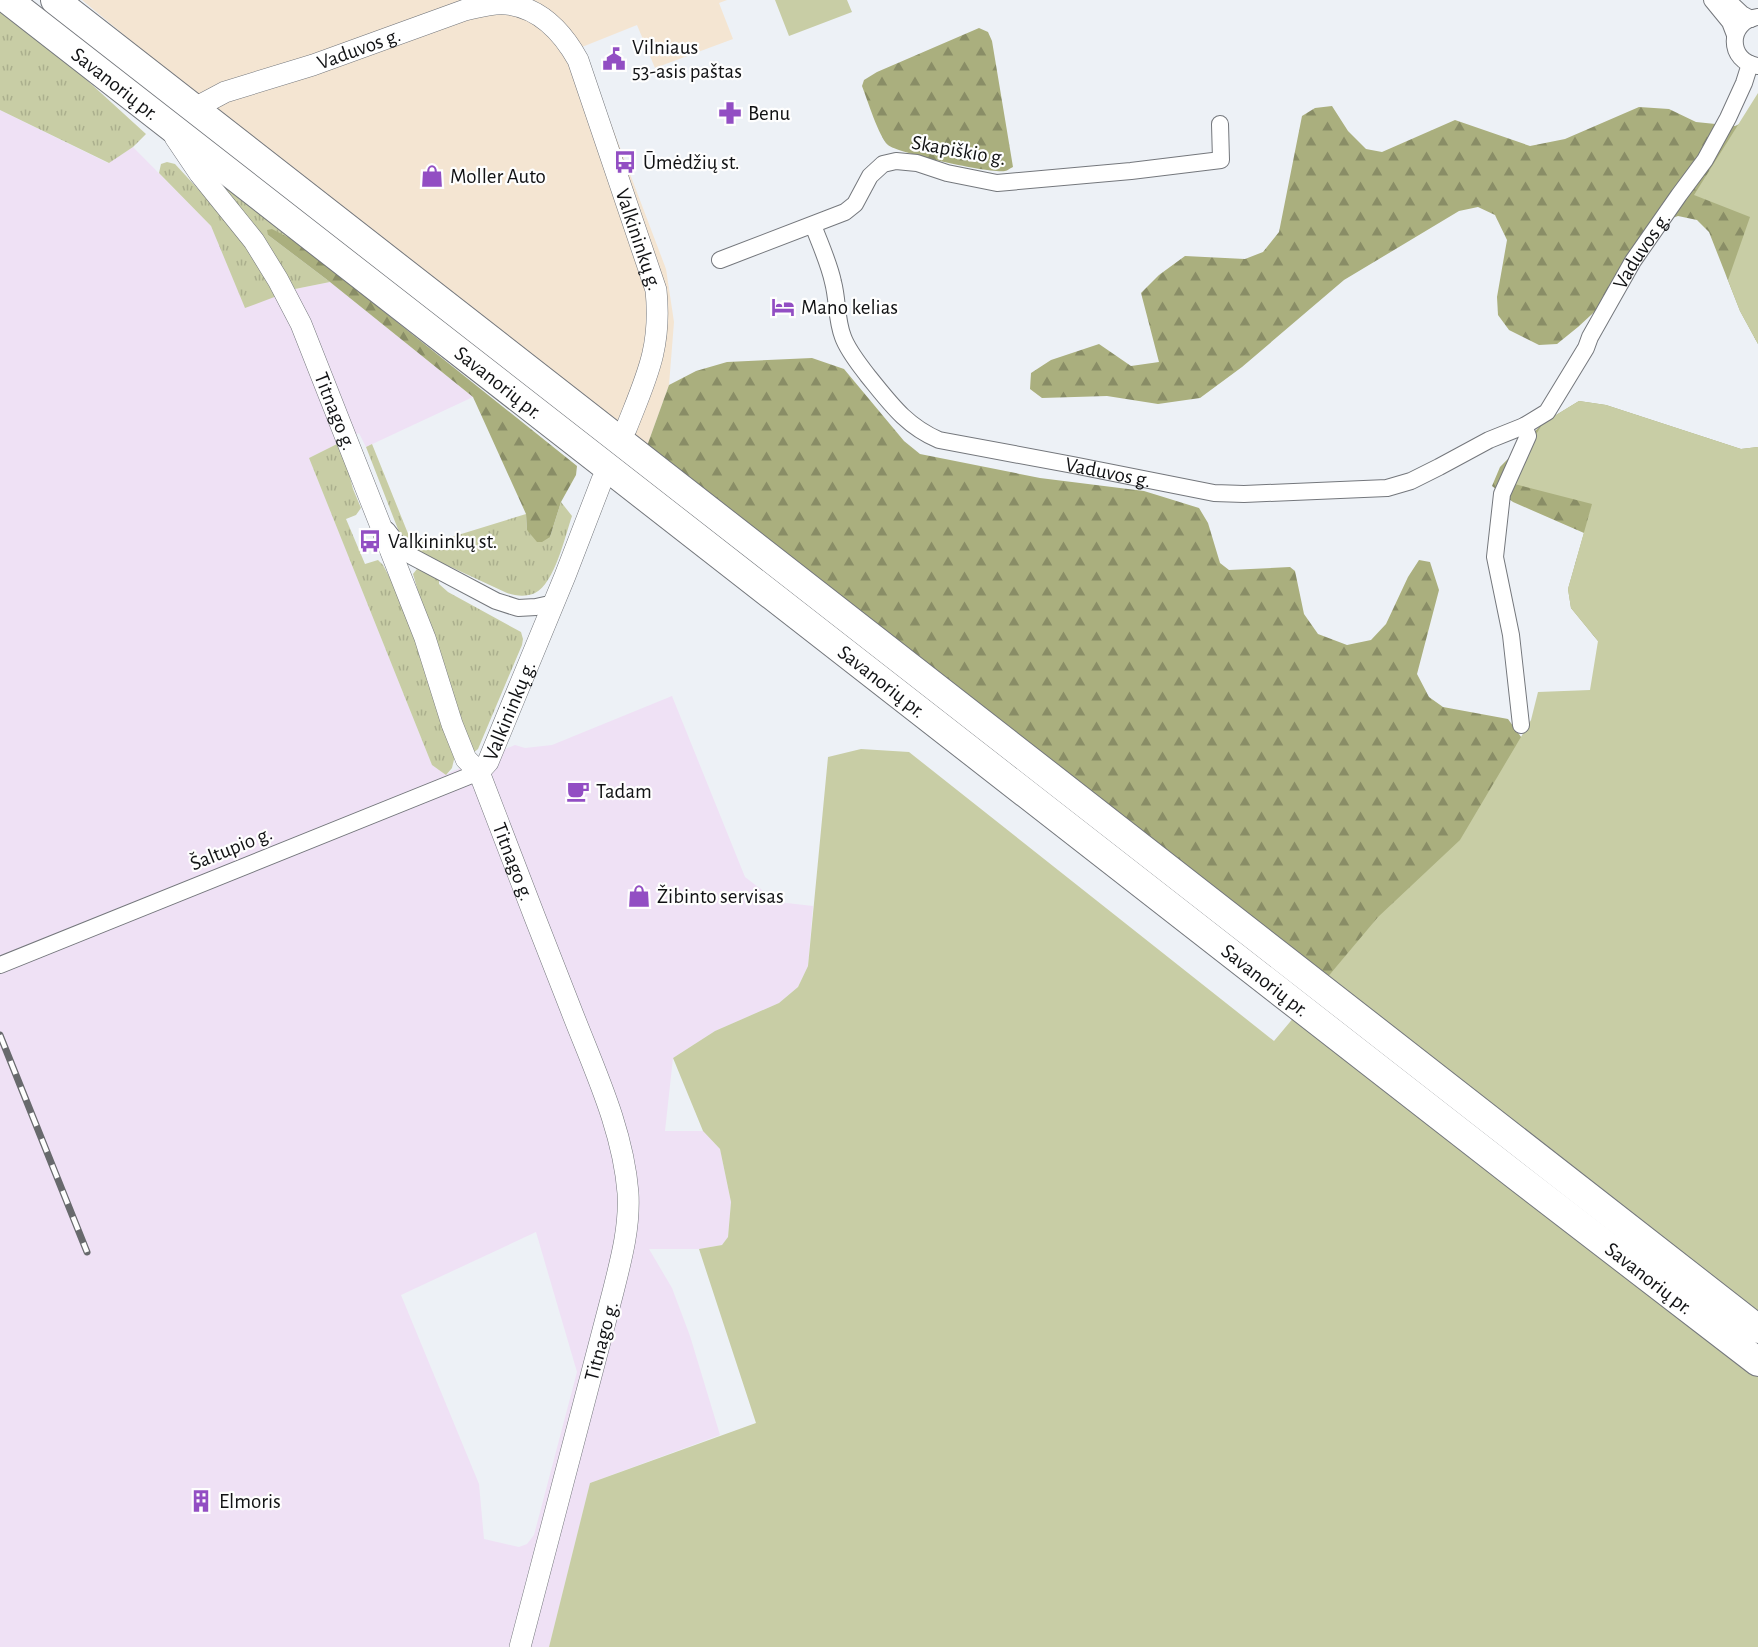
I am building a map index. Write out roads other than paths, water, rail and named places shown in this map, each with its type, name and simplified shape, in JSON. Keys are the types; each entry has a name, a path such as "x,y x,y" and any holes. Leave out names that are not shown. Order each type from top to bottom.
{"highway":[{"name":"Savanorių pr.","path":"8,0 1500,1164 1758,1362"},
{"name":"Savanorių pr.","path":"55,0 1758,1329"}],"street":[{"name":"Vaduvos g.","path":"813,225 833,280 838,318 844,340 894,409 914,427 939,440 1214,493 1244,494 1387,488 1411,481 1489,440 1524,426 1547,412 1586,348 1633,261 1705,160 1754,65 1738,54 1730,22 1712,0"},
{"path":"1727,0 1742,14 1755,18"},
{"name":"Vaduvos g.","path":"193,109 225,92 313,65 465,9 521,3"},
{"name":"Valkininkų g.","path":"521,3 554,26 578,60 656,291 657,334 652,359 626,429"},
{"path":"1735,36 1741,24 1755,18"},
{"name":"Titnago g.","path":"167,124 200,174 254,242 278,279 301,324 425,638 452,724 466,759 479,772 616,1130 624,1161 628,1195 627,1233 614,1292 520,1647"},
{"name":"Skapiškio g.","path":"720,260 845,212 855,204 870,176 884,164 896,161 917,163 947,173 997,183 1154,168 1221,160 1220,124"},
{"path":"1521,725 1511,635 1495,557 1502,494 1528,436 1524,426"},
{"name":"Valkininkų g.","path":"479,772 488,762 602,480"},
{"path":"378,519 404,552 496,601 518,608 554,603"},
{"name":"Šaltupio g.","path":"0,965 479,772"}],"railway":[{"path":"0,1035 87,1252"}],"place":[{"name":"Vilniaus 53-asis paštas","path":"614,59"},
{"name":"Benu","path":"730,113"},
{"name":"Ūmėdžių st.","path":"625,162"},
{"name":"Moller Auto","path":"432,176"},
{"name":"Mano kelias","path":"783,307"},
{"name":"Valkininkų st.","path":"370,541"},
{"name":"Tadam","path":"578,791"},
{"name":"Žibinto servisas","path":"639,896"},
{"name":"Elmoris","path":"201,1501"}]}
